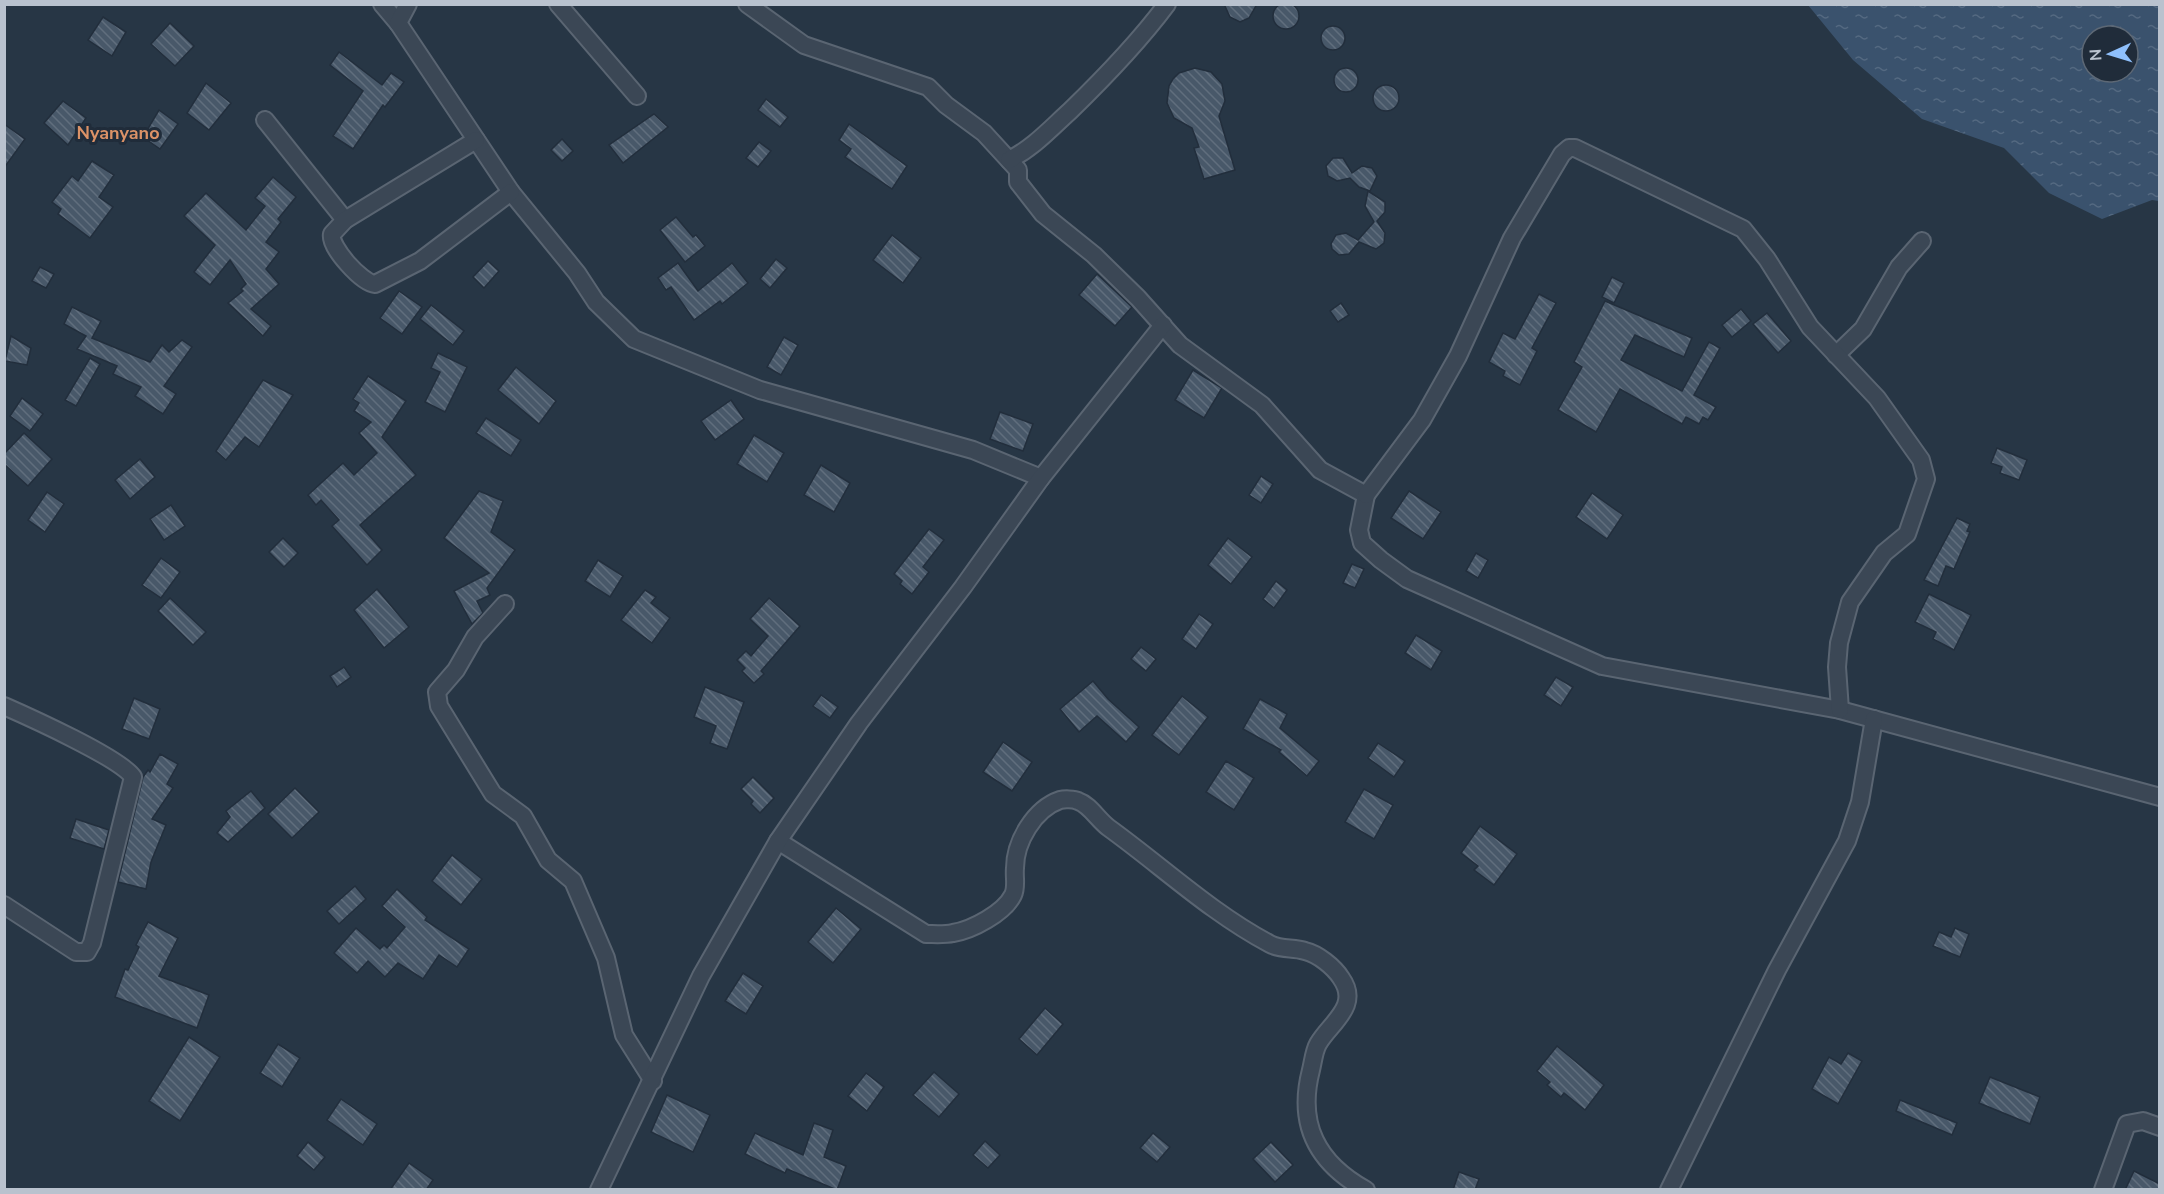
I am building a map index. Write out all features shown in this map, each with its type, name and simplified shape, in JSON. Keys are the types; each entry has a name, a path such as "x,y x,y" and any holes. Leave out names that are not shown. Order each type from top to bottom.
{"street":[{"path":"382,4 398,23 511,192 578,273 596,302 634,339 760,390 973,450 1041,478"},
{"path":"398,23 408,4"},
{"path":"558,4 637,96"},
{"path":"747,4 804,45 928,87 946,105 984,133 1018,170 1018,182 1043,214 1094,255 1180,345 1262,405 1320,470 1366,495"},
{"path":"1009,160 1025,152 1038,141 1094,88 1145,33 1167,4"},
{"path":"265,120 345,220"},
{"path":"476,140 345,220 332,234 332,242 362,280 375,284 420,261 511,192"},
{"path":"1840,710 1837,667 1839,643 1850,602 1884,553 1907,534 1926,479 1921,460 1877,398 1810,327 1767,259 1743,229 1575,148 1569,148 1562,154 1532,200 1458,356 1422,420 1366,495 1359,530 1362,543 1407,579 1602,666 1840,710 2160,797"},
{"path":"1836,355 1863,329 1899,267 1922,242"},
{"path":"599,1190 653,1081 701,976 778,841 859,723 963,587 1041,478 1163,325"},
{"path":"505,604 475,637 456,670 436,692 440,706 494,794 523,816 548,860 573,881 606,958 624,1035 653,1081"},
{"path":"4,706 100,755 129,771 133,777 92,944 87,952 76,952 4,905"},
{"path":"1669,1190 1777,970 1847,841 1860,802 1874,719"},
{"path":"778,841 926,934 952,933 969,928 1000,910 1013,895 1015,866 1024,831 1040,813 1061,800 1078,801 1103,824 1160,865 1190,894 1274,946 1307,951 1330,965 1343,979 1347,995 1342,1017 1317,1044 1305,1093 1306,1109 1312,1134 1333,1169 1366,1190"},
{"path":"2103,1190 2127,1124 2143,1121 2160,1126"}],"water":[{"path":"1808,5 2159,5 2159,201 2152,200 2102,219 2049,193 2004,148 1922,119 1853,60"}],"building":[{"path":"1286,3 1295,7 1299,16 1295,25 1286,29 1277,25 1273,16 1277,7"},
{"path":"1224,4 1257,4 1249,18 1240,22 1230,17"},
{"path":"103,17 126,32 112,56 88,40"},
{"path":"170,23 194,46 175,66 151,44"},
{"path":"1333,26 1342,29 1345,38 1342,47 1333,50 1324,47 1321,38 1324,29"},
{"path":"339,52 382,85 391,73 404,82 385,107 383,105 353,149 333,136 363,91 330,65"},
{"path":"1195,68 1211,72 1222,84 1225,101 1219,116 1235,170 1204,179 1194,148 1199,147 1192,128 1174,118 1167,103 1169,86 1173,79 1179,73"},
{"path":"1346,68 1351,69 1357,75 1357,85 1351,91 1346,92 1341,91 1335,85 1334,80 1335,75 1341,69"},
{"path":"206,83 231,103 209,130 187,113"},
{"path":"1386,85 1395,89 1399,98 1395,107 1386,111 1377,107 1373,98 1377,89"},
{"path":"766,99 788,117 780,127 758,110"},
{"path":"63,101 86,118 68,145 44,123"},
{"path":"159,110 178,124 160,149 143,137"},
{"path":"654,114 668,127 623,163 609,145"},
{"path":"4,124 25,139 4,168"},
{"path":"849,124 907,166 892,189 845,157 851,149 839,140"},
{"path":"562,139 573,151 562,161 551,150"},
{"path":"759,142 771,151 758,167 746,158"},
{"path":"1333,158 1343,158 1352,173 1362,166 1372,168 1377,176 1370,191 1359,187 1350,178 1337,181 1328,176 1326,166"},
{"path":"92,161 114,175 99,197 113,207 90,238 58,214 61,209 52,202 72,176 78,181"},
{"path":"273,177 296,197 278,219 281,222 266,242 279,252 266,269 279,284 251,309 271,326 263,336 228,303 243,291 241,289 246,284 230,260 210,285 194,272 215,245 184,216 206,193 246,230 265,206 255,198"},
{"path":"1368,191 1385,202 1385,212 1377,221 1385,233 1384,243 1376,249 1359,242 1349,254 1339,255 1332,249 1331,244 1336,235 1346,233 1358,240 1374,222 1365,206"},
{"path":"676,217 693,237 696,235 705,246 685,262 660,230"},
{"path":"892,235 921,258 903,283 873,260"},
{"path":"776,259 787,268 770,288 760,279"},
{"path":"488,261 499,271 484,288 473,277"},
{"path":"678,263 698,291 732,263 748,283 722,304 720,301 694,320 671,287 666,290 658,278"},
{"path":"40,267 54,274 46,288 32,281"},
{"path":"1097,274 1132,307 1115,326 1079,295"},
{"path":"1612,277 1624,283 1614,303 1602,297"},
{"path":"399,291 422,307 402,334 380,318"},
{"path":"1539,294 1556,303 1532,348 1537,351 1520,385 1503,376 1505,371 1489,362 1503,333 1515,339"},
{"path":"1605,301 1692,338 1684,357 1635,335 1621,360 1682,391 1709,342 1720,348 1694,395 1716,407 1708,420 1703,417 1699,424 1686,417 1682,424 1620,389 1596,432 1558,410 1582,367 1574,362"},
{"path":"1341,303 1349,315 1338,322 1330,311"},
{"path":"431,305 464,331 453,345 420,319"},
{"path":"72,307 101,321 92,338 150,362 162,345 169,352 182,340 192,347 164,386 176,394 163,414 135,396 141,387 113,374 117,366 77,349 86,336 64,324"},
{"path":"1741,309 1751,321 1732,337 1722,325"},
{"path":"1767,313 1791,341 1778,353 1753,324"},
{"path":"11,336 31,348 27,365 5,361"},
{"path":"784,337 798,345 781,375 767,367"},
{"path":"438,353 467,367 445,412 425,402 440,372 431,368"},
{"path":"90,358 100,364 76,406 65,400"},
{"path":"516,367 556,401 539,424 498,390"},
{"path":"1193,370 1222,388 1204,418 1175,400"},
{"path":"368,376 406,401 382,437 416,475 360,525 382,550 367,565 332,526 339,520 321,500 316,505 308,495 343,463 354,475 377,453 359,433 371,422 354,411 359,403 353,399"},
{"path":"263,380 293,395 259,447 245,437 226,460 216,451"},
{"path":"22,398 43,414 30,431 10,416"},
{"path":"731,400 744,419 715,440 701,421"},
{"path":"1000,412 1033,424 1023,451 990,439"},
{"path":"486,418 521,440 511,456 476,433"},
{"path":"24,433 52,459 28,486 4,464 4,454"},
{"path":"754,435 784,453 767,482 737,464"},
{"path":"1997,448 2027,460 2019,480 2000,473 2002,467 1991,463"},
{"path":"140,459 155,477 130,499 115,480"},
{"path":"821,465 850,483 834,512 804,495"},
{"path":"1261,476 1273,484 1261,503 1249,495"},
{"path":"479,491 503,501 491,532 515,550 487,588 490,595 477,601 483,613 472,624 454,591 489,573 444,538"},
{"path":"1409,491 1441,512 1423,539 1391,518"},
{"path":"47,492 64,504 45,532 28,520"},
{"path":"1592,493 1623,515 1607,539 1576,517"},
{"path":"171,505 185,526 164,540 150,519"},
{"path":"1957,518 1970,524 1967,531 1970,532 1954,569 1946,566 1938,586 1924,580"},
{"path":"929,529 944,540 923,567 929,572 912,594 900,584 902,581 894,574"},
{"path":"283,538 298,553 284,567 269,552"},
{"path":"1228,538 1252,557 1231,584 1208,565"},
{"path":"1476,553 1488,560 1478,578 1466,571"},
{"path":"161,558 180,572 161,598 142,585"},
{"path":"598,560 623,576 610,597 585,581"},
{"path":"1352,564 1364,569 1355,588 1343,583"},
{"path":"1276,581 1287,590 1274,608 1263,599"},
{"path":"377,589 409,627 384,648 354,610"},
{"path":"645,590 656,597 651,603 670,618 652,643 621,620"},
{"path":"1929,594 1971,615 1954,650 1933,639 1936,632 1915,622"},
{"path":"170,598 206,632 193,645 158,611"},
{"path":"769,598 800,626 761,671 764,674 754,683 742,671 745,668 737,660 746,651 751,656 768,636 750,619"},
{"path":"1199,614 1213,624 1196,649 1182,639"},
{"path":"1416,635 1442,651 1431,670 1405,653"},
{"path":"1141,647 1156,659 1146,671 1131,659"},
{"path":"344,667 351,677 337,687 330,676"},
{"path":"1556,677 1573,687 1561,706 1544,695"},
{"path":"1093,681 1108,699 1139,727 1126,742 1097,716 1079,732 1060,709"},
{"path":"705,687 744,702 727,749 710,743 716,726 694,717"},
{"path":"821,695 838,707 830,718 813,706"},
{"path":"1182,696 1208,717 1179,755 1152,735"},
{"path":"134,698 160,709 149,739 122,729"},
{"path":"1260,699 1287,714 1280,728 1319,761 1307,776 1279,752 1281,750 1243,729"},
{"path":"1003,742 1032,762 1012,791 983,772"},
{"path":"1378,743 1405,761 1394,777 1368,758"},
{"path":"160,754 178,764 167,784 173,788 152,819 166,825 151,862 146,889 118,882 143,777 148,770 150,772"},
{"path":"1226,761 1254,778 1234,810 1206,792"},
{"path":"753,777 774,798 760,813 751,804 753,801 741,789"},
{"path":"295,788 319,812 292,838 268,814"},
{"path":"1364,789 1393,805 1374,839 1345,822"},
{"path":"251,791 265,808 228,842 217,833 230,817 226,811"},
{"path":"76,819 109,830 104,849 70,838"},
{"path":"1480,826 1517,854 1494,885 1474,870 1478,866 1461,853"},
{"path":"452,855 482,879 461,905 432,881"},
{"path":"355,886 366,899 339,924 327,911"},
{"path":"397,889 427,917 425,920 469,949 457,967 439,955 423,979 398,963 385,977 368,961 357,973 334,953 356,928 380,949 384,945 387,948 405,927 382,906"},
{"path":"836,908 861,929 833,963 808,942"},
{"path":"148,922 178,938 159,976 209,995 197,1028 115,997 125,969 128,970 139,947 136,945"},
{"path":"1955,928 1969,934 1960,957 1933,946 1939,932 1951,937"},
{"path":"743,973 763,986 746,1014 725,1001"},
{"path":"1045,1008 1063,1024 1037,1055 1019,1039"},
{"path":"189,1037 220,1057 180,1121 149,1101"},
{"path":"278,1044 300,1058 282,1087 260,1073"},
{"path":"1557,1046 1604,1085 1585,1110 1564,1093 1561,1097 1547,1085 1550,1082 1537,1071"},
{"path":"1848,1053 1862,1061 1838,1104 1812,1089 1829,1057 1841,1064"},
{"path":"934,1072 959,1094 939,1117 913,1095"},
{"path":"866,1073 884,1087 867,1111 848,1096"},
{"path":"1990,1077 2040,1097 2030,1124 1979,1103"},
{"path":"667,1095 710,1115 693,1152 651,1132"},
{"path":"341,1099 377,1124 363,1145 327,1120"},
{"path":"1900,1100 1957,1123 1952,1135 1896,1111"},
{"path":"814,1123 833,1130 824,1157 846,1166 837,1190 787,1169 785,1173 745,1154 755,1133 803,1155"},
{"path":"1153,1133 1170,1147 1157,1162 1140,1148"},
{"path":"985,1141 1000,1155 988,1168 973,1155"},
{"path":"308,1142 325,1157 314,1170 297,1156"},
{"path":"1271,1142 1293,1165 1275,1182 1253,1159"},
{"path":"409,1163 433,1180 426,1190 390,1190"},
{"path":"2134,1171 2160,1184 2160,1190 2125,1190"},
{"path":"1459,1172 1479,1179 1475,1190 1453,1190"}],"district":[{"name":"Nyanyano","path":"118,133"}]}
